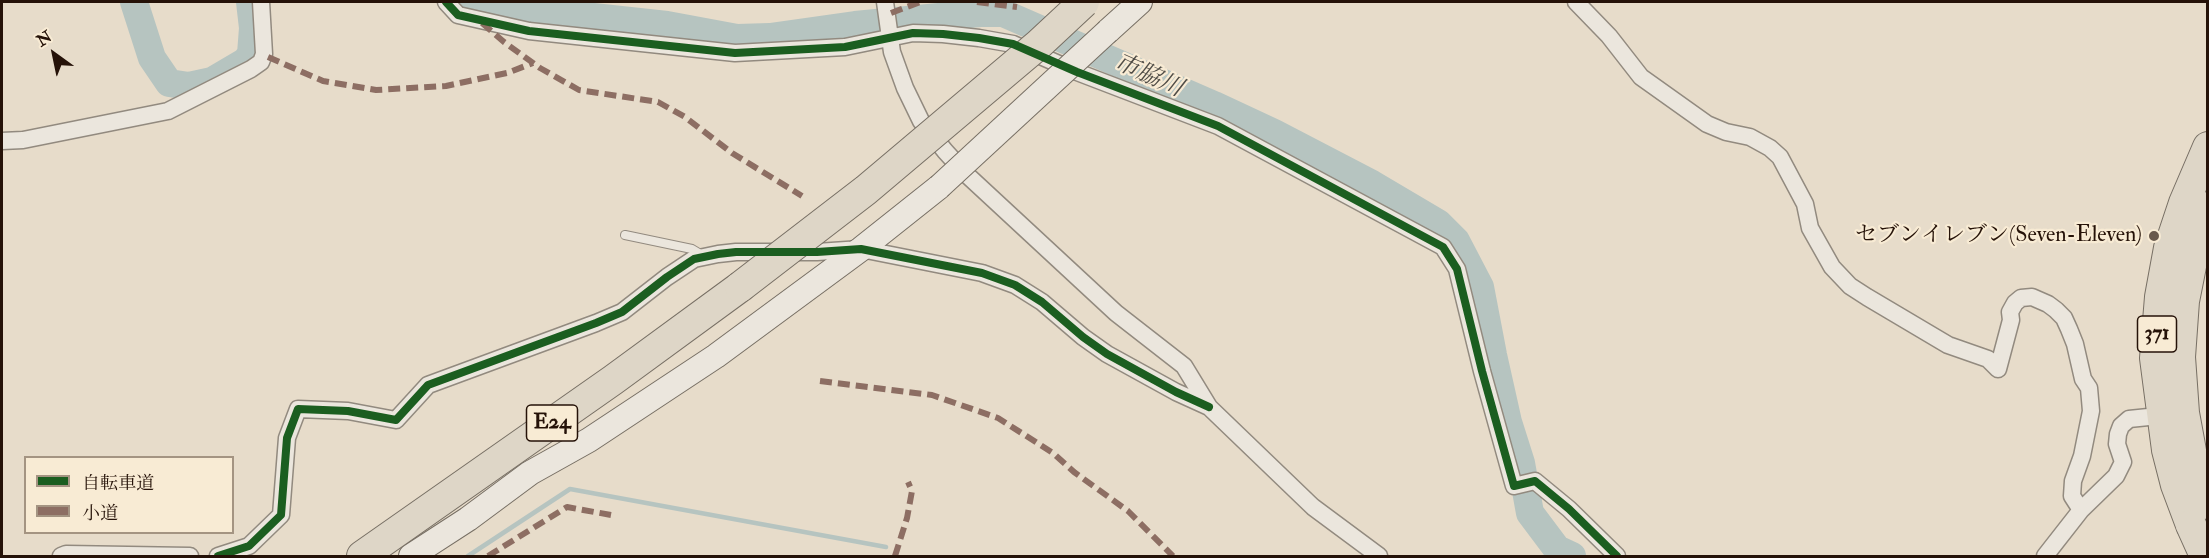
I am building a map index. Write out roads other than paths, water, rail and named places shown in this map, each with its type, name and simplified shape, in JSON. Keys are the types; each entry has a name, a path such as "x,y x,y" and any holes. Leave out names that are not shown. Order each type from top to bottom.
{"highway":[{"name":"E24","path":"362,556 613,380 740,287 866,190 1039,44 1084,2"},
{"name":"371","path":"2173,414 2155,358 2160,297 2169,248 2184,202 2208,147"},
{"name":"371","path":"2205,556 2201,515 2176,485 2167,450 2180,357 2184,302 2193,256 2208,207"}],"street":[{"path":"2,141 23,140 168,111 251,69 261,62 264,54 261,2"},
{"path":"446,2 458,15 529,31 735,53 845,46 913,33 943,33 1013,44 1077,72 1218,126 1443,247 1457,269 1514,486 1535,482 1569,509 1617,556"},
{"path":"885,2 892,52 905,88 921,121 945,151 966,174 1116,313 1184,366 1209,407 1312,507 1379,556"},
{"path":"411,556 468,519 530,473 589,440 693,372 861,249 939,187 1140,2"},
{"path":"1576,2 1610,36 1641,77 1650,84 1707,124 1726,132 1750,137 1770,148 1780,157 1805,204 1810,228 1832,267 1850,286 1867,297 1948,345 1988,359 1998,369 2014,303 2021,298 2032,297 2049,304 2056,310 2066,324 2075,344 2084,379 2089,388 2091,411 2072,496 2081,510"},
{"path":"218,556 249,546 281,515 287,438 298,409 348,411 396,420 428,385 545,343 622,312 694,259 736,252 817,252 861,249 982,273 1015,285 1042,302 1107,354 1209,407"},
{"path":"2045,556 2081,510 2115,476 2122,462 2117,444 2121,426 2129,419 2173,414"},
{"path":"61,556 66,554 189,556"}],"lane":[{"path":"625,235 692,249 706,257"}],"waterway":[{"name":"市脇川","path":"134,2 152,58 169,83 189,86 212,81 246,61 251,54 253,28 250,2"},
{"name":"市脇川","path":"469,2 667,25 737,38 770,37 855,25 980,13 1003,13 1274,133 1372,184 1438,223 1456,241 1480,287 1508,422 1521,463 1530,513 1557,549 1572,556"},
{"path":"468,556 570,489 886,547"}],"railway":[{"path":"2200,556 2208,548"}],"place":[{"name":"セブンイレブン(Seven-Eleven)","path":"2154,236"}]}
